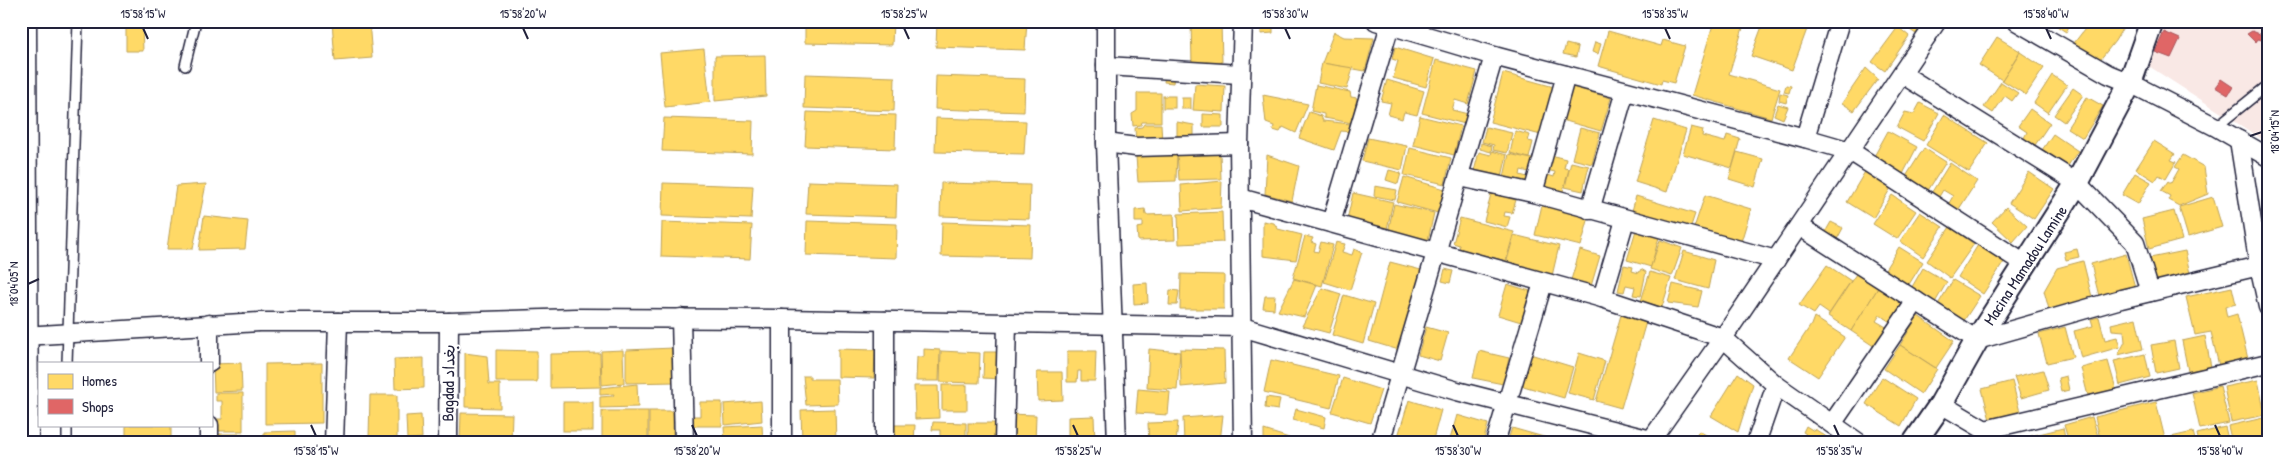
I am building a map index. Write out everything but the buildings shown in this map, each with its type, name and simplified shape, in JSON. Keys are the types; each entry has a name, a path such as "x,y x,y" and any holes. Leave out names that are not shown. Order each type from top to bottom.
{"highway":[{"path":"22,21 27,295 34,345 24,443"},
{"path":"27,295 38,21"},
{"path":"41,426 41,443"}],"street":[{"path":"1106,21 1106,143 1118,443"},
{"path":"1243,21 1240,74 1243,443"},
{"path":"1805,138 1840,21"},
{"path":"34,345 67,334 208,324 449,322 576,318 1007,322 1242,327 1400,375 1650,441 1723,338 1937,21"},
{"path":"2016,21 2108,74 2130,83 2216,127 2268,158"},
{"name":"Macina Mamadou Lamine","path":"1914,443 1941,404 1977,340 2025,264 2078,184 2130,83 2152,21"},
{"path":"1331,222 1383,23 1624,92 1850,151 2025,264"},
{"path":"1380,443 1438,253 1494,56"},
{"path":"1106,66 1240,74"},
{"path":"1902,74 2078,184 2135,243 2150,292"},
{"path":"1532,193 1566,76"},
{"path":"1590,210 1624,92"},
{"path":"2239,140 2259,266 2268,307"},
{"path":"1106,143 1136,147 1240,144"},
{"path":"1460,177 1532,193 1625,220 1781,253"},
{"path":"1240,198 1602,298 1723,338 1776,385 1859,443"},
{"path":"1602,298 1625,220"},
{"path":"1799,226 1977,340 2150,292 2259,266"},
{"path":"1495,443 1508,405 1543,283"},
{"path":"1832,424 1916,301"},
{"path":"681,318 684,443"},
{"path":"782,319 782,443"},
{"path":"884,321 885,443"},
{"path":"337,442 338,322"},
{"name":"Bagdad بغداد","path":"448,443 449,322"},
{"path":"1004,443 1007,322"},
{"path":"208,324 209,362"},
{"path":"1984,430 2268,363"},
{"path":"1756,443 1776,385"},
{"path":"1941,404 1984,430 1997,443"},
{"path":"209,426 209,443"}],"lane":[{"path":"67,362 78,21"},
{"path":"185,66 196,21"},
{"path":"2216,127 2268,85"},
{"path":"67,426 67,443"}],"shaded area":[{"path":"2158,21 2268,21 2268,143 2144,63"}]}
